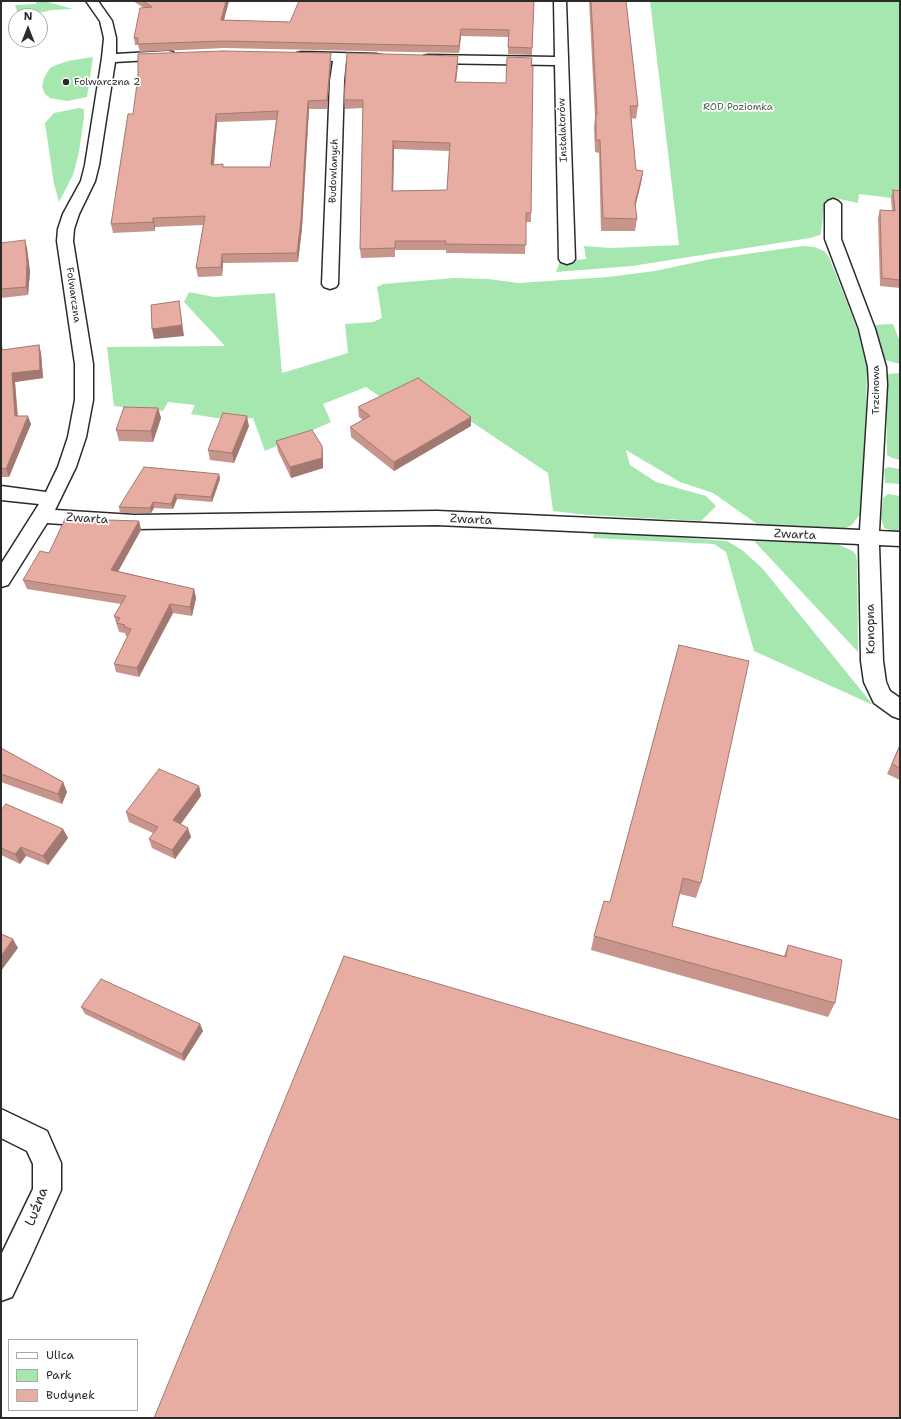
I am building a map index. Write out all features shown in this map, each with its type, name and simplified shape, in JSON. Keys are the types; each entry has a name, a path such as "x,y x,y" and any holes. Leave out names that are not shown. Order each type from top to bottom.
{"street":[{"name":"Folwarczna","path":"1,580 52,499 77,437 84,400 84,364 65,241 66,229 71,214 88,181 92,165 109,58 110,38 106,21 92,1"},
{"name":"Instalatorów","path":"560,1 566,259"},
{"path":"109,58 177,55"},
{"path":"292,56 388,58"},
{"name":"Budowlanych","path":"330,284 337,82 340,57"},
{"path":"419,59 561,62"},
{"name":"Trzcinowa","path":"833,204 833,239 867,329 877,367 878,386 870,537"},
{"path":"1,493 52,499"},
{"name":"Zwarta","path":"42,516 134,522 438,518 900,539"},
{"name":"Konopna","path":"870,537 872,661 875,682 882,697 900,710"},
{"name":"Luźna","path":"1,1122 37,1141 47,1163 47,1190 1,1286"}],"green space":[{"name":"ROD Poziomka","path":"650,1 900,1 900,199 859,194 858,203 835,198 828,201 824,209 820,235 810,238 632,266 556,272 560,261 586,259 584,246 611,248 679,245"},
{"path":"36,2 48,2 73,9 48,11 48,8 16,8 15,5 36,4"},
{"path":"93,57 87,97 67,101 50,98 45,94 42,87 44,78 50,68 68,61"},
{"path":"79,108 84,109 84,117 79,152 73,175 59,202 54,184 45,123 54,113"},
{"path":"803,246 814,247 824,251 829,257 858,331 867,368 865,444 860,514 852,525 844,529 760,526 713,493 680,482 626,450 630,465 656,482 706,496 716,506 701,521 588,515 553,511 548,473 415,384 382,398 366,387 323,404 331,422 265,451 253,418 229,420 191,414 195,405 168,402 163,411 114,406 107,347 225,346 184,302 189,292 214,297 275,293 282,373 348,353 345,324 373,322 382,318 377,287 383,284 454,278 488,279 519,283 608,277 655,271 711,259"},
{"path":"893,324 900,342 900,364 885,360 873,325"},
{"path":"900,373 900,460 887,455 886,379 888,374"},
{"path":"888,467 900,469 900,484 885,483 884,469"},
{"path":"888,494 900,496 900,533 884,528 881,518 883,498"},
{"path":"595,531 727,541 742,550 762,568 873,705 754,651 726,552 714,544 593,538"},
{"path":"754,541 837,544 853,551 856,555 857,561 858,652"}],"building":[{"path":"143,1 226,1 221,20 290,22 299,1 534,1 532,48 508,47 509,30 461,29 459,46 223,41 138,44 138,38 134,38 140,8 152,7"},
{"path":"591,1 626,1 638,106 630,106 636,170 643,171 635,203 637,219 603,218 600,140 596,140 597,114"},
{"path":"223,51 331,53 327,100 308,101 301,220 297,253 222,254 221,267 196,268 205,216 153,218 153,222 111,224 128,114 133,114 138,76 138,54","holes":["278,111 270,167 223,167 223,164 211,165 216,114"]},
{"path":"347,53 458,56 455,82 506,83 507,57 532,58 531,213 526,213 526,245 445,244 446,241 395,241 395,248 360,249 363,100 344,100","holes":["393,141 450,143 447,190 392,191"]},
{"path":"893,190 900,191 900,280 882,278 880,210 895,211"},
{"path":"25,240 27,263 26,287 1,289 1,243"},
{"path":"179,301 182,325 152,329 151,305"},
{"path":"39,345 40,370 12,373 15,416 28,416 6,469 1,468 1,347 2,350"},
{"path":"418,378 471,417 394,462 350,427 370,416 358,407"},
{"path":"124,407 158,408 151,431 116,430"},
{"path":"223,413 247,416 232,453 208,450"},
{"path":"312,430 322,446 322,458 290,467 276,441"},
{"path":"144,467 219,474 211,497 175,494 171,504 153,502 150,508 119,507"},
{"path":"65,519 106,522 108,520 139,521 111,570 194,589 190,607 170,604 137,668 114,664 131,629 124,627 125,625 117,623 120,618 114,616 126,596 23,580 40,551 49,553"},
{"path":"679,645 749,661 701,883 683,878 672,926 786,957 788,945 842,960 835,1003 594,936 604,901 610,902"},
{"path":"900,745 900,768 892,764"},
{"path":"1,748 63,782 58,794 1,774"},
{"path":"159,769 199,786 173,820 188,828 172,850 149,839 158,827 126,812"},
{"path":"6,804 63,829 43,856 21,847 15,854 1,848 1,810"},
{"path":"1,934 13,939 1,956"},
{"path":"344,956 900,1120 900,1418 154,1418"},
{"path":"101,979 200,1024 182,1054 81,1007"}],"place":[{"name":"Folwarczna 2","path":"66,82"}]}
